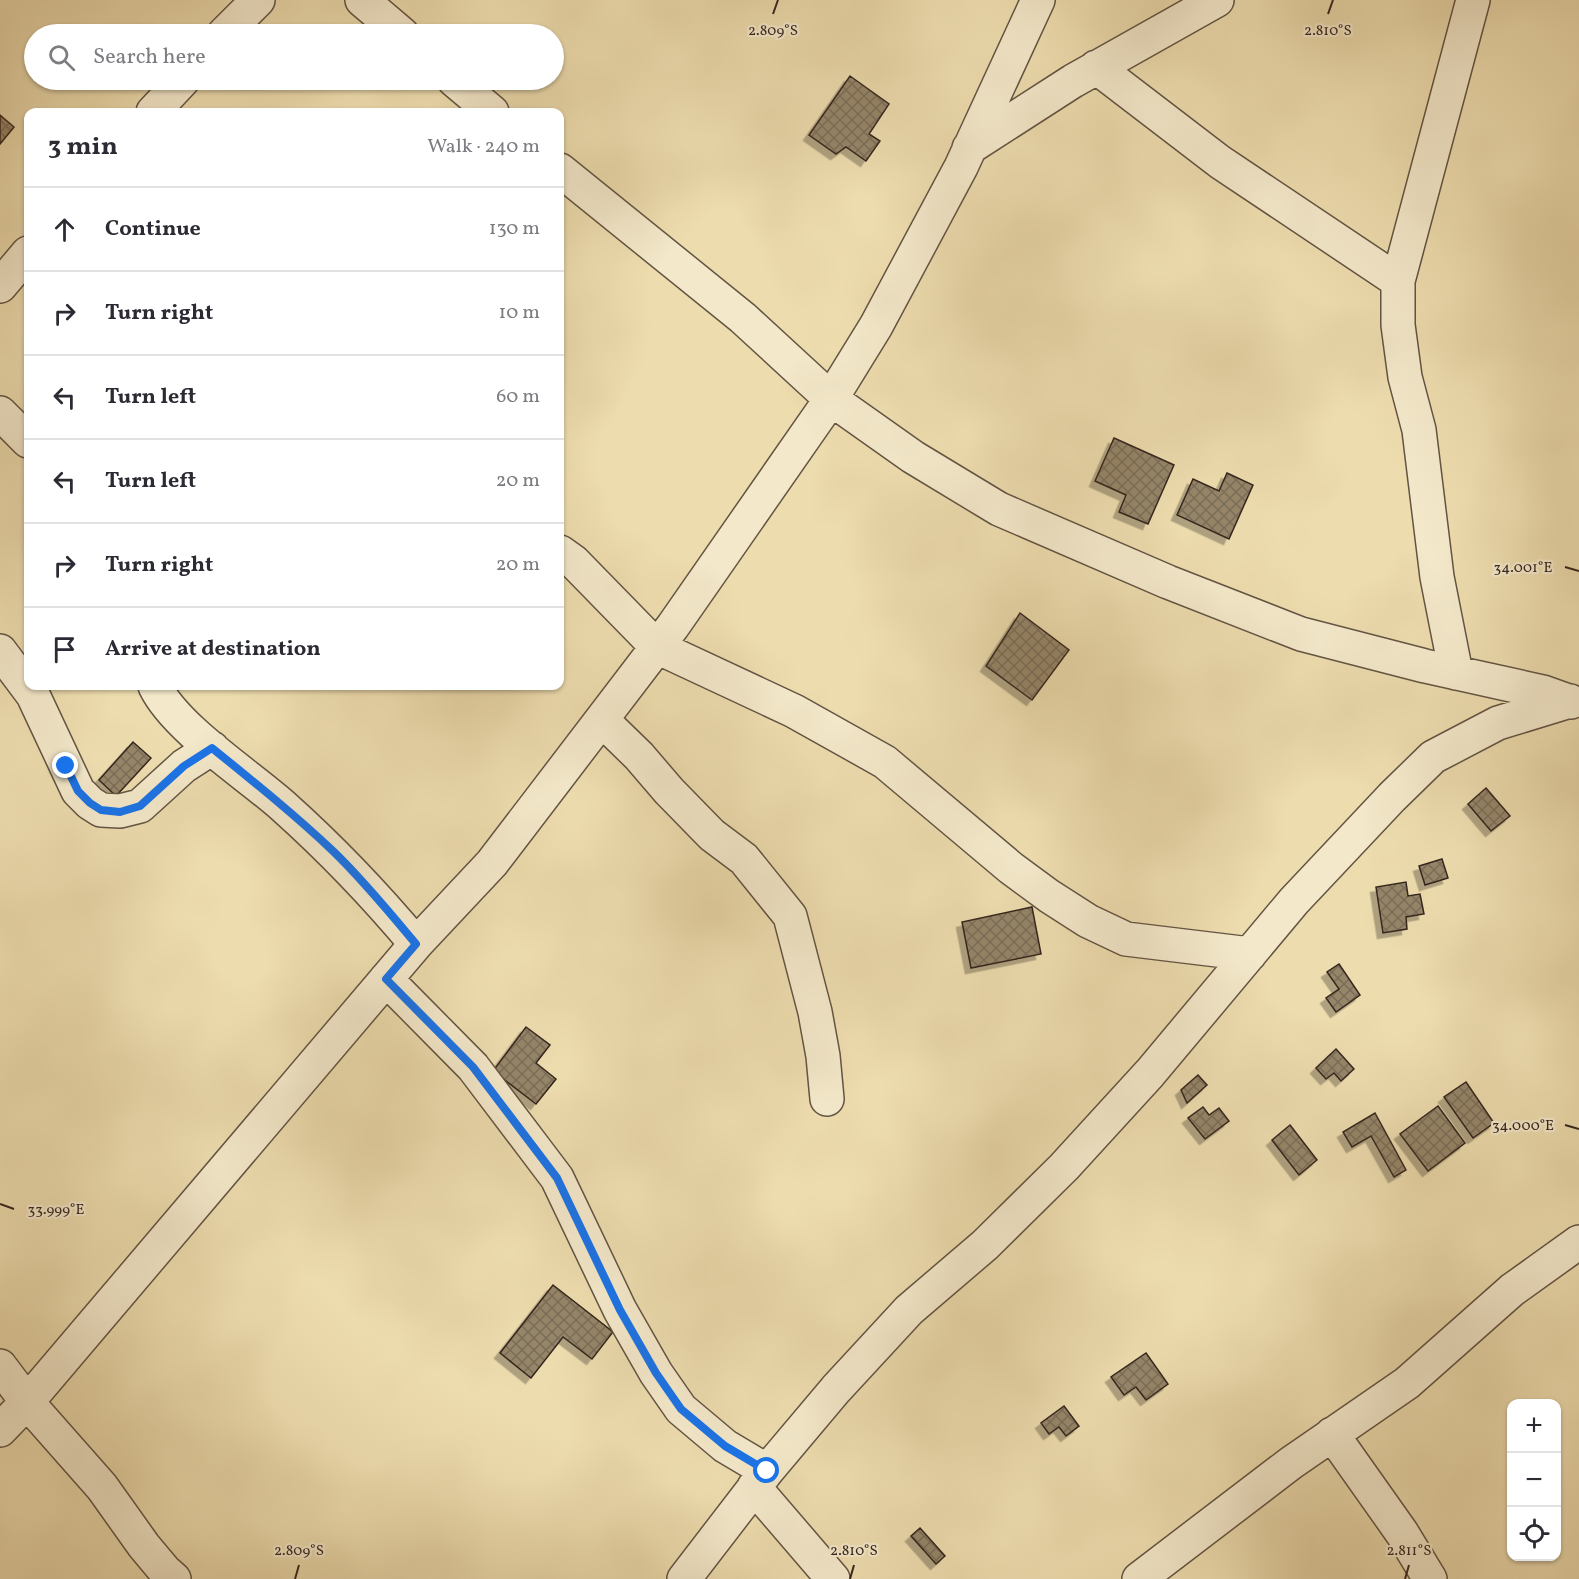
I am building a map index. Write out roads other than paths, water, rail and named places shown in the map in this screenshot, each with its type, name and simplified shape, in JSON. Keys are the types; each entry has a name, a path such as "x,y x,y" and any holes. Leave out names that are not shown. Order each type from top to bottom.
{"street":[{"path":"234,24 258,0"},
{"path":"362,0 390,24"},
{"path":"0,1430 27,1402 416,944 492,863 657,648 757,508 831,399 876,326 969,148 1038,0"},
{"path":"969,148 1096,68 1217,0"},
{"path":"1456,673 1437,577 1419,430 1405,377 1398,325 1398,281 1473,0"},
{"path":"1096,68 1220,162 1398,281"},
{"path":"157,108 174,90"},
{"path":"466,90 487,108"},
{"path":"564,173 743,318 831,399 913,457 999,509 1168,582 1301,634 1456,673 1543,692 1574,703"},
{"path":"0,286 24,259"},
{"path":"0,413 24,437"},
{"path":"564,555 574,562 657,648 794,711 885,762 1011,868 1088,921 1126,939 1250,954"},
{"path":"0,651 24,683"},
{"path":"29,690 78,791 101,810 120,812 140,806 184,766 212,748"},
{"path":"157,690 160,697 195,734 281,804 335,853 416,944"},
{"path":"684,1579 761,1479 836,1389 909,1310 985,1245 1064,1167 1150,1073 1294,901 1432,757 1498,723 1574,703"},
{"path":"602,720 639,756 712,835 744,860 790,916 824,1056 827,1099"},
{"path":"386,979 473,1067 557,1178 620,1310 656,1373 681,1409 761,1479 832,1579"},
{"path":"1139,1579 1291,1463 1407,1383 1512,1290 1579,1242"},
{"path":"0,1366 27,1402 102,1487 144,1546 174,1579"},
{"path":"1332,1434 1402,1533 1430,1579"}]}
